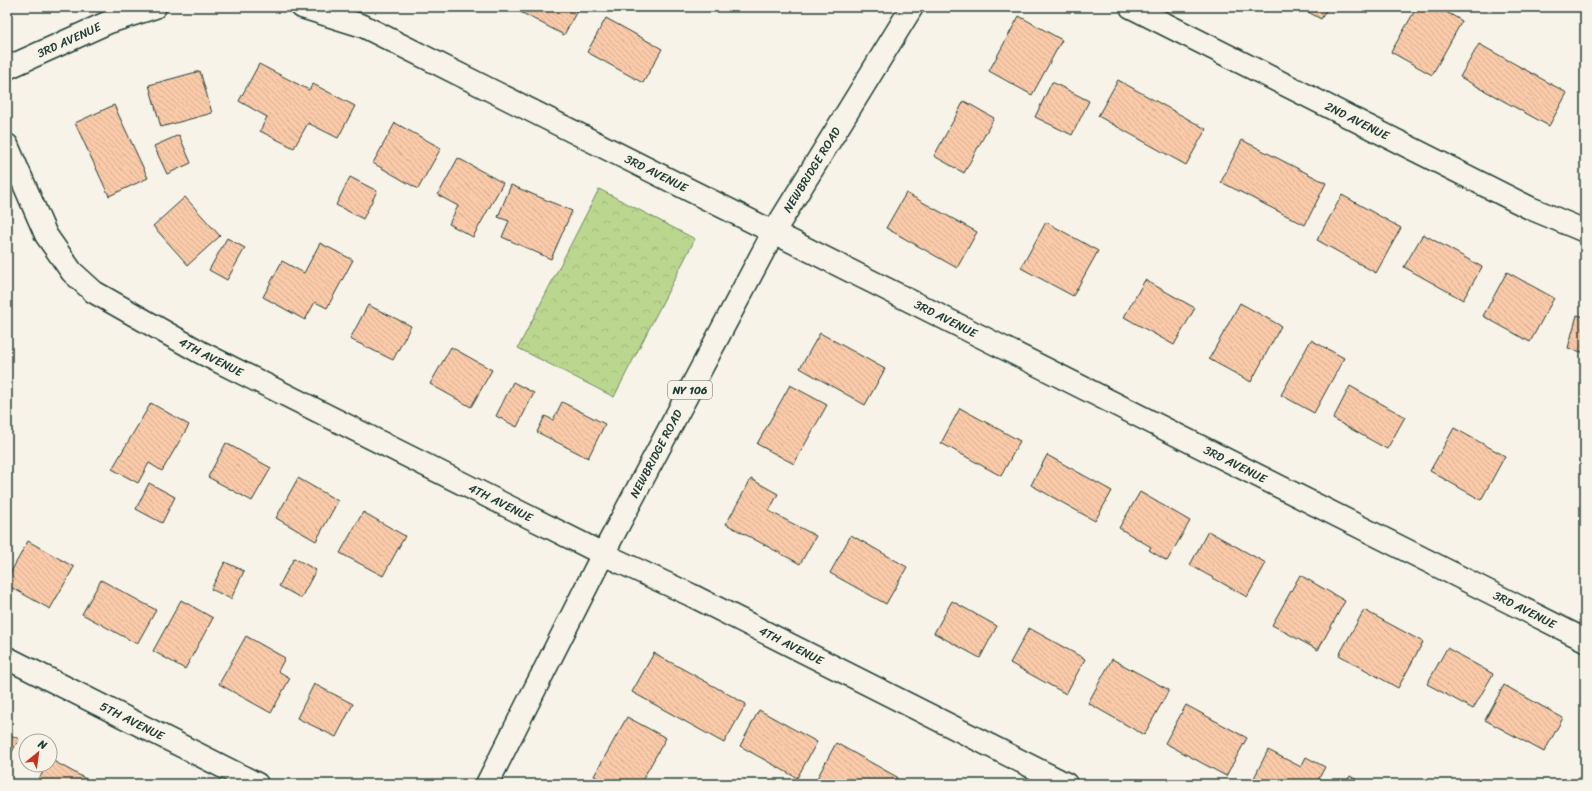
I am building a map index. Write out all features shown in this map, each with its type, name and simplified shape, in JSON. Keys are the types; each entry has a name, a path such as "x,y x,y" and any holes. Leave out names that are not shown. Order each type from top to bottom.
{"street":[{"name":"3RD AVENUE","path":"7,68 109,22 155,7"},
{"name":"3RD AVENUE","path":"302,7 363,26 1585,640"},
{"name":"NEWBRIDGE ROAD","path":"487,784 602,554 773,233 912,7"},
{"name":"2ND AVENUE","path":"1131,7 1522,204 1585,231"},
{"name":"4TH AVENUE","path":"7,145 46,235 72,272 94,292 200,352 602,554 691,595 1066,784"},
{"name":"5TH AVENUE","path":"7,658 257,784"}],"green space":[{"path":"599,189 695,239 614,397 518,348"}],"building":[{"path":"511,7 579,7 564,35"},
{"path":"1299,7 1328,7 1321,19"},
{"path":"1417,7 1438,7 1462,21 1432,75 1391,52"},
{"path":"1019,16 1062,40 1032,95 989,71"},
{"path":"606,18 662,49 643,83 587,52"},
{"path":"1479,44 1567,93 1549,126 1460,77"},
{"path":"259,64 309,90 313,84 355,106 338,138 308,123 294,148 260,131 267,117 239,101"},
{"path":"200,71 212,113 161,127 149,85"},
{"path":"1118,80 1206,129 1186,165 1098,116"},
{"path":"1052,82 1089,101 1072,135 1035,117"},
{"path":"964,101 994,118 964,173 934,156"},
{"path":"114,105 148,178 109,196 75,123"},
{"path":"395,123 441,148 418,189 373,163"},
{"path":"179,135 191,163 167,174 154,146"},
{"path":"1242,140 1326,183 1305,225 1221,182"},
{"path":"458,158 503,183 473,237 449,224 458,206 438,195"},
{"path":"350,177 377,191 363,219 336,205"},
{"path":"511,185 572,211 551,259 502,237 509,221 498,217"},
{"path":"906,193 977,232 957,268 886,228"},
{"path":"1342,195 1401,228 1376,273 1317,240"},
{"path":"185,197 220,236 188,265 153,226"},
{"path":"1046,222 1098,251 1073,296 1021,268"},
{"path":"1423,234 1482,267 1463,300 1404,267"},
{"path":"227,238 245,248 227,280 209,270"},
{"path":"320,243 353,260 327,308 315,302 305,320 263,297 282,261 304,273"},
{"path":"1507,272 1554,298 1530,342 1483,316"},
{"path":"1145,280 1195,308 1174,345 1124,317"},
{"path":"1240,303 1281,326 1251,382 1209,359"},
{"path":"368,305 411,326 393,360 350,339"},
{"path":"1577,315 1585,317 1585,353 1568,348"},
{"path":"820,333 885,369 865,405 800,368"},
{"path":"1311,340 1344,358 1314,413 1281,395"},
{"path":"451,347 492,370 471,407 430,384"},
{"path":"513,382 534,393 517,427 496,416"},
{"path":"790,385 827,405 794,464 757,444"},
{"path":"1350,386 1405,417 1387,449 1333,419"},
{"path":"562,402 605,424 588,458 537,432 545,416 553,420"},
{"path":"151,403 189,425 162,471 149,463 138,483 112,469"},
{"path":"960,408 1020,441 1001,476 941,443"},
{"path":"1454,428 1505,456 1481,500 1430,471"},
{"path":"226,443 271,468 252,501 208,477"},
{"path":"1047,455 1112,491 1095,521 1031,485"},
{"path":"298,478 338,501 316,541 276,518"},
{"path":"751,479 778,494 769,511 816,536 800,564 726,524"},
{"path":"149,483 175,497 162,523 136,509"},
{"path":"1140,492 1190,521 1167,561 1149,550 1151,547 1119,528"},
{"path":"363,512 405,536 383,576 340,553"},
{"path":"1208,531 1266,563 1247,597 1190,565"},
{"path":"851,535 907,567 886,604 830,573"},
{"path":"28,541 74,567 50,609 7,585 7,579"},
{"path":"294,558 316,570 301,598 279,586"},
{"path":"225,562 244,571 231,599 211,589"},
{"path":"1300,575 1345,601 1318,650 1272,625"},
{"path":"101,580 156,610 137,644 82,614"},
{"path":"181,600 213,618 185,669 153,651"},
{"path":"952,601 997,626 980,658 934,633"},
{"path":"1364,610 1423,642 1398,688 1339,655"},
{"path":"1029,628 1085,659 1066,694 1010,663"},
{"path":"246,636 285,658 278,671 290,678 271,713 219,684"},
{"path":"1447,648 1493,674 1473,709 1427,684"},
{"path":"654,653 746,704 724,743 632,692"},
{"path":"1112,659 1169,690 1144,735 1088,703"},
{"path":"314,684 353,704 336,737 297,718"},
{"path":"1504,685 1563,718 1544,752 1485,720"},
{"path":"1186,705 1247,738 1226,776 1165,743"},
{"path":"759,710 817,742 797,778 740,746"},
{"path":"627,717 666,738 640,784 609,784 594,776"},
{"path":"7,733 18,738 18,741 7,761"},
{"path":"836,743 897,777 894,784 814,784"},
{"path":"1268,750 1301,767 1306,757 1325,767 1316,784 1251,784"},
{"path":"58,763 86,779 83,784 36,784 42,773 58,773"},
{"path":"1350,776 1364,784 1345,784"}]}
